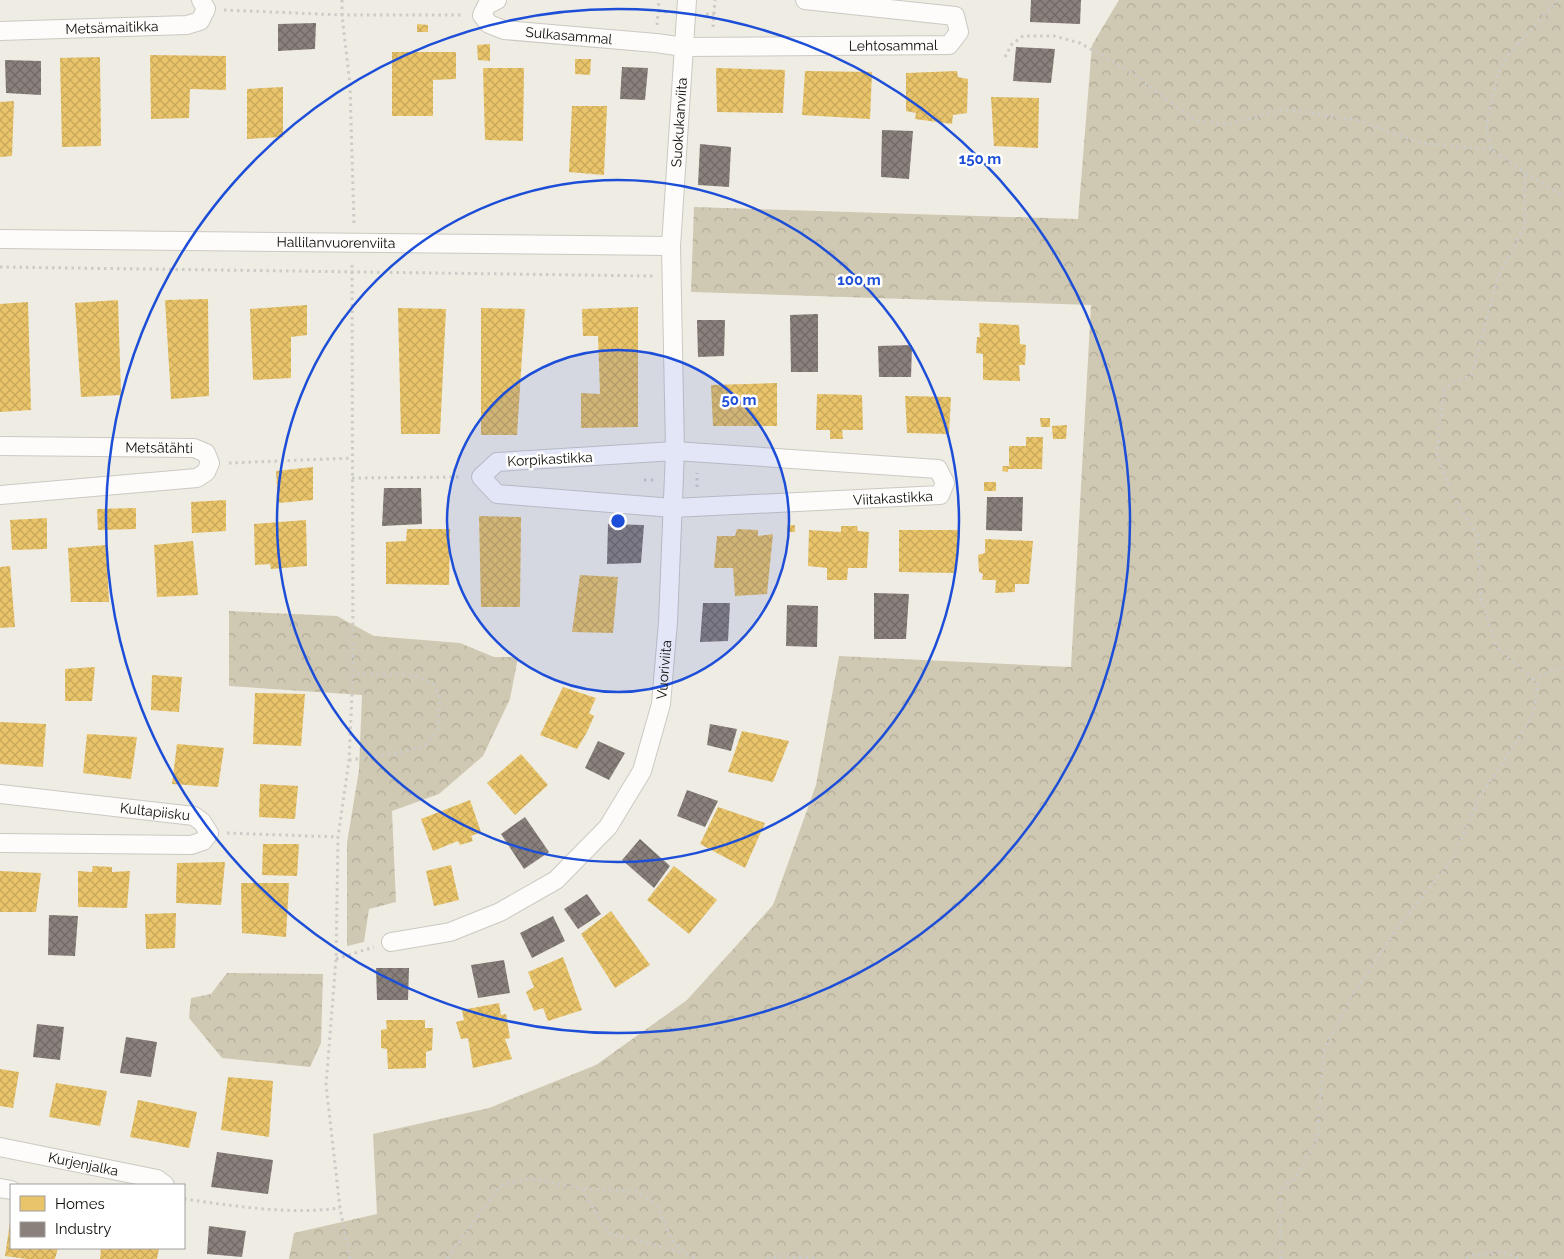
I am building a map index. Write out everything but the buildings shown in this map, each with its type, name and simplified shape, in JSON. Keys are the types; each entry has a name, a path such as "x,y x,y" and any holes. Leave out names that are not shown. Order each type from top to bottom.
{"street":[{"path":"482,15 487,5 497,0"},
{"name":"Suokukanviita","path":"671,246 688,0"},
{"name":"Lehtosammal","path":"684,47 949,45 959,32 954,16 805,0"},
{"name":"Metsämaitikka","path":"0,31 187,25 200,21 204,4"},
{"name":"Sulkasammal","path":"482,15 489,24 504,30 684,47"},
{"name":"Hallilanvuorenviita","path":"0,239 671,246"},
{"name":"Vuoriviita","path":"391,942 450,932 500,912 556,880 608,827 642,770 661,704 668,622 675,450 671,246"},
{"name":"Metsätähti","path":"0,446 194,448 206,453 210,463 206,472 196,478 0,495"},
{"name":"Viitakastikka","path":"674,508 940,495 944,483 938,469 675,450"},
{"name":"Korpikastikka","path":"481,477 497,462 646,454 675,450"},
{"path":"481,477 497,494 674,508"},
{"name":"Kultapiisku","path":"0,794 194,816 202,822 209,833 203,841 191,845 0,843"},
{"name":"Kurjenjalka","path":"0,1147 157,1179 164,1184"}],"path":[{"path":"342,0 350,85 353,243 353,674 349,760 338,837 336,959 326,1085 340,1208 350,1259"},
{"path":"712,47 715,0"},
{"path":"1492,150 1486,129 1498,72 1507,56 1558,0"},
{"path":"204,4 342,15 482,15"},
{"path":"1005,57 1012,44 1023,36 1054,36 1080,44 1134,74 1196,121 1228,124 1284,109 1356,120 1421,143 1492,150 1525,173 1564,196"},
{"path":"1281,1259 1280,1190 1296,1177 1317,1140 1324,1050 1364,977 1403,920 1452,860 1480,796 1533,714 1538,684 1496,646 1481,599 1478,536 1452,495 1437,454 1444,388 1472,374 1497,280 1525,225 1525,173"},
{"path":"0,267 671,276"},
{"path":"696,507 698,452"},
{"path":"642,506 646,454"},
{"path":"210,463 352,458"},
{"path":"352,478 481,477"},
{"path":"1533,680 1551,671 1564,668"},
{"path":"349,760 394,754 425,746 438,728 440,697 433,684 414,675 353,674"},
{"path":"209,833 338,837"},
{"path":"336,959 391,942"},
{"path":"447,1259 500,1186 530,1178 582,1189 635,1191 657,1204 671,1239 685,1253"},
{"path":"582,1189 608,1233 685,1253 698,1259"},
{"path":"185,1199 259,1209 312,1212 340,1208"},
{"path":"1466,1259 1470,1256 1502,1252 1520,1259"},
{"path":"767,1259 784,1256 815,1259"}],"green space":[{"path":"1119,0 1564,0 1564,1259 289,1259 294,1233 377,1214 373,1134 489,1108 596,1065 687,1000 773,905 816,785 839,656 1071,667 1091,305 691,292 694,207 1078,219 1092,45"},
{"path":"229,611 337,616 374,636 460,643 494,657 518,657 510,699 483,756 439,794 392,811 396,902 369,909 364,942 347,946 347,843 359,770 362,695 229,686"},
{"path":"227,973 323,974 321,1043 310,1067 222,1058 189,1018 191,998 211,994"}]}
